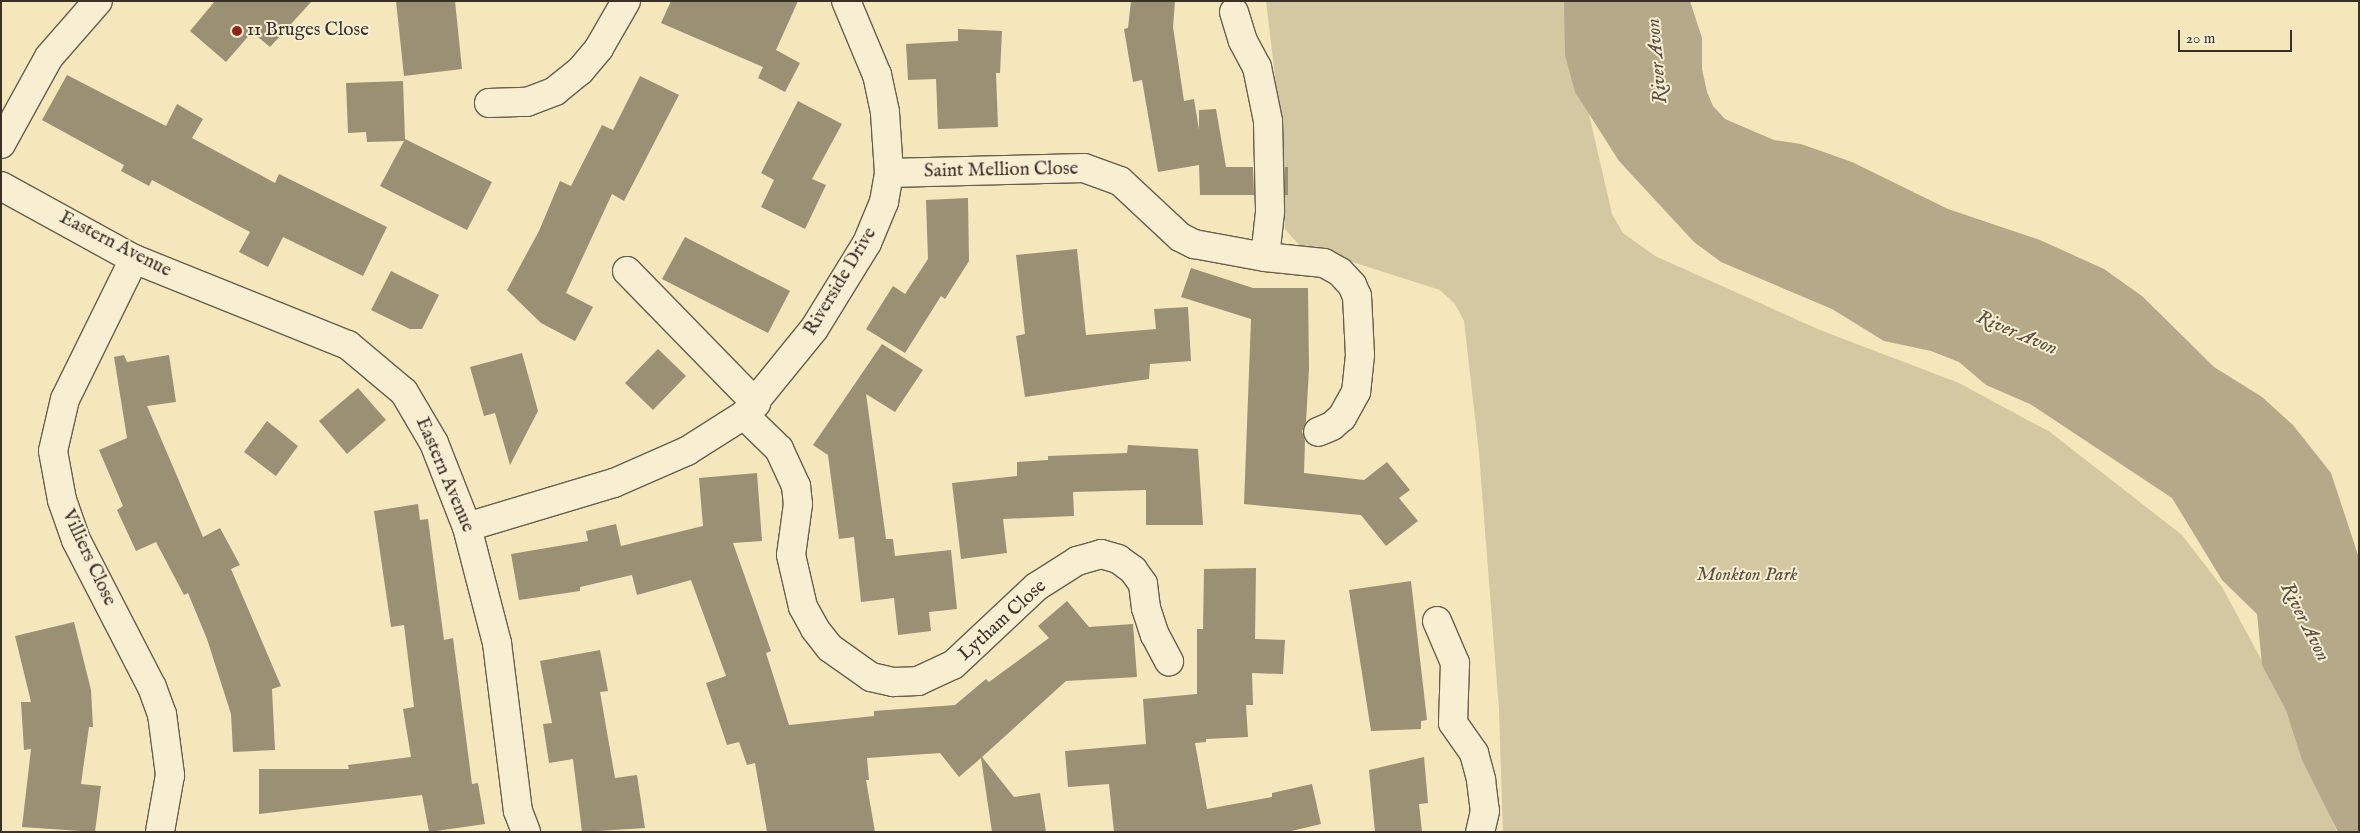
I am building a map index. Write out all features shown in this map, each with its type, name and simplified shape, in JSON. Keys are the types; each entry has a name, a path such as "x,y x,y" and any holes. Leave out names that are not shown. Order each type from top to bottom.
{"street":[{"path":"1,144 49,57 98,1"},
{"path":"489,103 527,102 561,86 580,72 598,48 626,1"},
{"name":"Riverside Drive","path":"467,527 640,473 687,451 750,409 814,330 856,264 884,202 889,174 884,112 877,75 846,1"},
{"path":"1234,12 1243,41 1257,67 1268,121 1270,212 1265,257"},
{"name":"Saint Mellion Close","path":"889,174 1084,168 1120,181 1180,237 1194,244 1265,257 1324,263 1340,272 1352,285 1357,296 1360,374 1356,392 1342,417 1332,426 1318,432"},
{"name":"Eastern Avenue","path":"1,186 134,259 348,346 364,356 392,380 416,408 434,442 467,527 497,643 518,811 526,832"},
{"name":"Villiers Close","path":"134,259 65,399 53,451 57,482 73,534 152,688 162,714 170,775 160,832"},
{"path":"627,271 750,409"},
{"name":"Lytham Close","path":"750,409 779,449 796,486 798,504 791,555 803,607 830,648 871,677 893,682 918,681 953,666 1036,588 1078,561 1101,554 1118,559 1133,570 1143,584 1146,608 1155,635 1169,661"},
{"path":"1437,621 1455,663 1453,723 1474,752 1481,780 1485,811 1480,832"}],"green space":[{"name":"Monkton Park","path":"1266,1 1577,1 1580,75 1612,214 1623,233 1655,256 1820,330 1959,383 2050,432 2182,535 2222,587 2281,696 2337,832 1503,832 1499,710 1479,453 1464,321 1455,304 1440,290 1299,245 1285,229 1276,85"}],"water":[{"name":"River Avon","path":"1564,1 1690,1 1702,38 1702,69 1707,92 1713,106 1725,119 1774,140 1801,144 1852,162 1948,209 2040,240 2104,269 2142,296 2214,367 2262,397 2293,425 2331,473 2359,558 2359,832 2338,832 2302,760 2286,710 2262,665 2257,614 2222,580 2172,498 2030,404 1986,385 1959,362 1931,351 1884,341 1832,309 1721,262 1694,242 1619,161 1575,92 1565,55"}],"building":[{"name":"11 Bruges Close","path":"215,1 312,1 270,47 252,32 226,62 190,31"},
{"path":"396,1 455,1 462,69 404,76"},
{"path":"671,1 798,1 776,50 800,63 785,92 758,78 763,67 661,23"},
{"path":"1131,1 1175,1 1173,27 1184,101 1194,99 1199,130 1199,110 1216,109 1226,167 1253,167 1254,195 1200,195 1199,165 1158,172 1142,80 1133,82 1124,29 1128,28"},
{"path":"958,29 1002,31 1000,73 996,73 998,127 938,129 936,79 908,80 906,44 958,41"},
{"path":"67,75 166,126 177,104 203,119 192,138 275,183 279,174 387,227 363,276 283,237 268,267 239,252 250,232 152,180 149,186 121,171 124,165 42,120"},
{"path":"640,76 679,95 624,201 612,194 566,293 593,307 575,341 541,323 507,290 539,231 560,181 571,186 602,125 613,130"},
{"path":"403,81 405,139 492,182 467,230 380,186 404,141 367,142 366,132 348,133 346,83"},
{"path":"798,101 842,124 812,179 826,185 805,229 761,207 774,180 761,173"},
{"path":"1285,167 1288,167 1288,195 1285,195"},
{"path":"968,198 969,261 945,299 941,296 905,353 866,329 893,286 905,294 928,259 926,200"},
{"path":"685,237 790,291 768,333 662,279"},
{"path":"1077,249 1086,335 1156,329 1154,309 1188,307 1191,361 1150,364 1149,379 1025,397 1016,336 1025,334 1016,255"},
{"path":"1191,268 1253,288 1308,288 1309,369 1306,422 1302,431 1305,441 1304,473 1364,480 1387,462 1410,490 1399,498 1418,521 1386,546 1361,515 1244,504 1251,319 1181,297"},
{"path":"391,271 439,295 422,329 410,329 371,310"},
{"path":"882,344 923,370 895,412 866,394 886,539 893,539 895,556 951,550 957,609 929,612 931,631 898,635 894,598 861,602 854,537 839,539 828,455 813,445"},
{"path":"658,349 686,376 653,410 625,383"},
{"path":"522,353 538,411 510,465 495,413 484,416 470,367"},
{"path":"124,355 127,362 169,355 176,402 147,406 203,537 220,528 240,565 231,569 281,686 272,689 275,750 233,752 231,714 207,639 188,593 184,595 156,542 136,551 117,510 123,506 99,450 127,438 114,357"},
{"path":"358,388 386,420 347,454 319,421"},
{"path":"267,421 298,446 276,476 244,452"},
{"path":"1128,445 1198,449 1203,525 1146,525 1146,490 1073,492 1074,516 1003,519 1007,553 961,559 952,483 1017,476 1017,462 1048,460 1048,456 1127,453"},
{"path":"757,473 762,541 733,543 771,651 766,653 789,725 874,716 874,711 955,705 986,679 989,682 1049,638 1038,626 1067,601 1089,627 1133,624 1137,677 1066,681 982,757 1014,797 1040,793 1046,832 992,832 981,758 959,777 940,753 867,758 869,780 866,780 875,832 767,832 755,763 747,765 739,742 727,745 706,683 726,676 691,580 637,595 632,575 580,587 580,591 519,600 511,554 588,541 586,531 616,524 621,546 703,526 699,478"},
{"path":"418,504 420,520 428,519 444,640 453,638 472,784 478,783 485,824 429,832 422,795 259,814 259,769 349,769 348,765 411,757 403,709 414,707 404,625 391,627 374,511"},
{"path":"1256,568 1255,639 1285,640 1283,674 1252,673 1253,705 1246,705 1248,737 1206,739 1206,742 1195,743 1207,809 1272,797 1272,793 1312,784 1321,824 1287,832 1114,832 1109,784 1068,787 1065,751 1146,744 1143,699 1197,694 1197,629 1203,629 1204,569"},
{"path":"1411,581 1427,720 1421,721 1421,729 1371,731 1349,590"},
{"path":"74,622 91,690 93,727 89,727 81,784 101,786 95,832 22,827 31,749 24,750 21,702 31,702 15,636"},
{"path":"600,650 608,691 600,692 615,778 637,775 645,828 582,832 573,759 549,763 543,724 552,723 540,661"},
{"path":"1424,757 1428,803 1419,804 1422,832 1375,832 1369,770"}],"place":[{"name":"11 Bruges Close","path":"237,31"}]}
